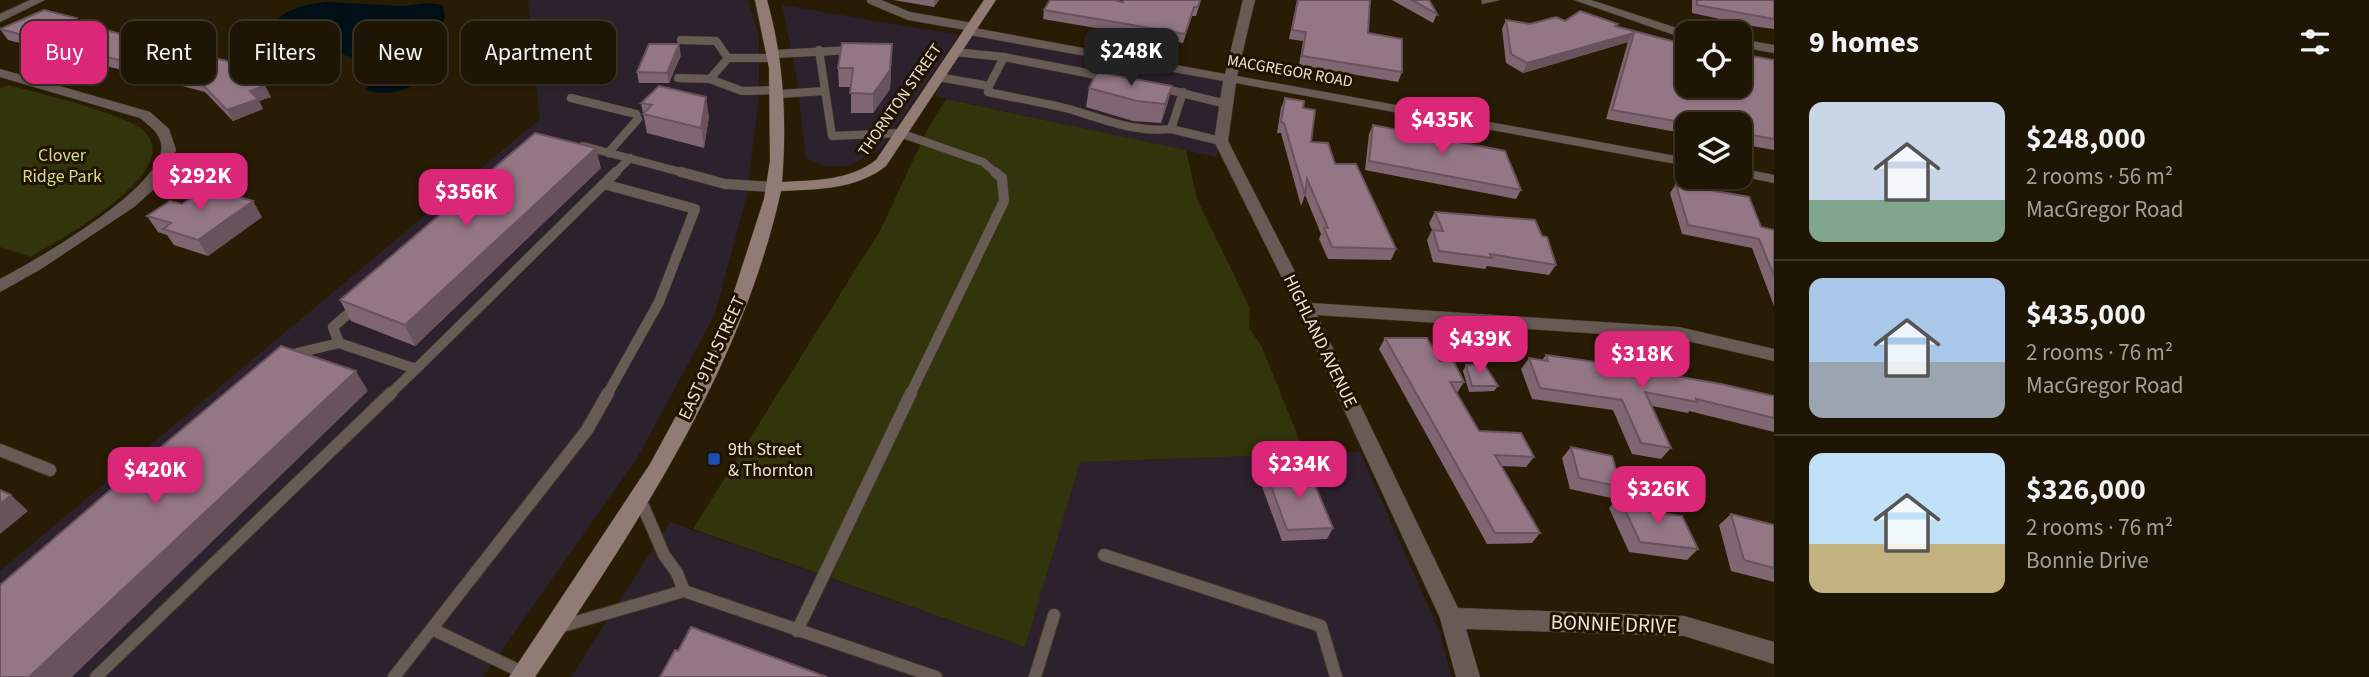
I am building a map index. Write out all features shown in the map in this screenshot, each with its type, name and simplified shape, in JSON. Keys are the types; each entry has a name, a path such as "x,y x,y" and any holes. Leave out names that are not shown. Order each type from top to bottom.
{"main road":[{"name":"EAST 9TH STREET","path":"523,675 640,499 702,385 747,283 774,187 778,92 774,56 761,0"},
{"name":"THORNTON STREET","path":"774,187 863,177 881,163 989,0"}],"street":[{"path":"0,18 39,0"},
{"path":"1221,141 1230,78 1249,0"},
{"path":"1580,0 1675,31"},
{"name":"MACGREGOR ROAD","path":"970,29 1675,160"},
{"path":"1752,45 1774,49"},
{"path":"0,73 145,115 159,123 168,144 168,158 155,179 131,202 0,286"},
{"name":"HIGHLAND AVENUE","path":"1221,141 1305,308 1451,618 1468,677"},
{"path":"1752,174 1774,179"},
{"path":"1305,308 1679,333 1774,355"},
{"name":"BONNIE DRIVE","path":"1451,618 1684,626 1774,653"}],"lane":[{"path":"871,0 909,16 970,29"},
{"path":"681,40 716,41 728,58"},
{"path":"797,631 1004,201 1002,178 983,162 900,133 832,136 820,50"},
{"path":"710,79 728,58 820,50 858,50"},
{"path":"955,52 1004,57 1120,79"},
{"path":"1004,57 988,92 1151,132 1171,129 1221,141"},
{"path":"939,77 989,86"},
{"path":"678,78 710,79 742,91 825,91"},
{"path":"1146,84 1226,104"},
{"path":"1171,129 1184,92"},
{"path":"570,98 636,114 638,119 608,153"},
{"path":"570,144 725,184 774,187"},
{"path":"96,677 416,369 629,159"},
{"path":"394,677 587,430 659,302 695,209 604,184"},
{"path":"339,343 333,327 364,300"},
{"path":"279,364 290,355 339,343 416,369"},
{"path":"0,450 50,470"},
{"path":"640,499 664,555 677,573 684,591"},
{"path":"1104,555 1321,626 1336,677"},
{"path":"556,628 684,591 936,677"},
{"path":"1035,677 1054,615"},
{"path":"432,629 523,675"}],"shaded area":[{"path":"528,0 748,0 759,36 759,96 747,194 715,314 637,458 483,677 0,677 0,571 540,119 536,84 616,84 616,21 530,21"},
{"path":"328,2 402,6 429,3 443,5 445,19 354,21 354,57 340,54 340,21 278,19 295,8"},
{"path":"782,5 959,35 881,149 849,166 823,166 806,158 796,73"},
{"path":"973,35 1223,80 1217,157 934,96"},
{"path":"369,84 415,84 393,92 366,90"},
{"path":"1360,452 1439,630 1452,677 571,677 670,522 1025,647 1079,462"}],"green space":[{"name":"Clover Ridge Park","path":"8,85 119,117 144,131 153,148 148,166 134,185 89,221 31,257 0,247 0,89"},
{"path":"946,99 1186,150 1197,199 1250,308 1249,328 1262,347 1305,454 1080,462 1025,647 693,529 881,229 928,128"}],"building":[{"path":"1050,0 1200,0 1198,7 1194,7 1185,34 1044,10"},
{"path":"1298,0 1370,0 1368,33 1402,39 1402,72 1302,56 1306,32 1292,30"},
{"path":"1412,0 1429,0 1437,14"},
{"path":"1697,0 1774,0 1774,19 1697,5"},
{"path":"44,10 76,18 70,21 21,21 21,34 0,29"},
{"path":"1580,11 1618,24 1615,26 1675,42 1675,98 1752,98 1752,56 1774,60 1774,139 1752,135 1752,112 1675,112 1675,121 1612,110 1634,33 1527,63 1511,54 1506,20 1530,24 1556,17 1565,21"},
{"path":"107,30 121,34 121,61 107,57"},
{"path":"842,43 892,44 890,70 873,94 850,93 853,68 838,68"},
{"path":"649,44 679,44 667,73 637,72"},
{"path":"216,58 230,62 230,84 265,86 250,91 258,99 227,110 202,84 216,84"},
{"path":"1097,72 1172,86 1165,104 1137,101 1089,88"},
{"path":"659,86 706,97 701,128 643,114 652,105 641,103"},
{"path":"1285,98 1304,101 1303,108 1315,110 1311,142 1328,143 1335,164 1356,164 1396,249 1332,247 1324,228 1328,228 1307,179 1305,195 1284,123 1281,122"},
{"path":"1373,125 1505,151 1521,190 1369,161"},
{"path":"535,133 596,148 405,325 340,300"},
{"path":"207,188 253,201 198,240 163,229 171,223 147,216 170,201 182,204"},
{"path":"1677,189 1704,189 1749,197 1761,227 1774,230 1774,276 1759,239 1688,225"},
{"path":"1435,212 1535,220 1542,236 1547,237 1556,265 1490,254 1492,258 1439,251 1433,230 1443,231"},
{"path":"1385,338 1427,338 1440,361 1453,360 1464,382 1450,382 1479,431 1521,433 1534,457 1495,455 1540,533 1495,533"},
{"path":"281,346 356,371 29,677 0,677 0,585"},
{"path":"1546,355 1721,384 1774,396 1774,418 1696,399 1697,402 1645,392 1671,448 1641,443 1622,400 1540,388 1529,358 1548,361"},
{"path":"1484,364 1498,386 1472,386 1466,365"},
{"path":"1571,447 1612,456 1621,487 1579,478"},
{"path":"1309,471 1333,528 1287,530 1266,472"},
{"path":"0,490 11,495 0,504"},
{"path":"1619,497 1643,500 1649,512 1682,516 1698,549 1640,542"},
{"path":"1731,514 1774,525 1774,568 1744,560"},
{"path":"691,627 827,677 660,677"}],"place":[{"name":"9th Street & Thornton","path":"714,459"}]}
